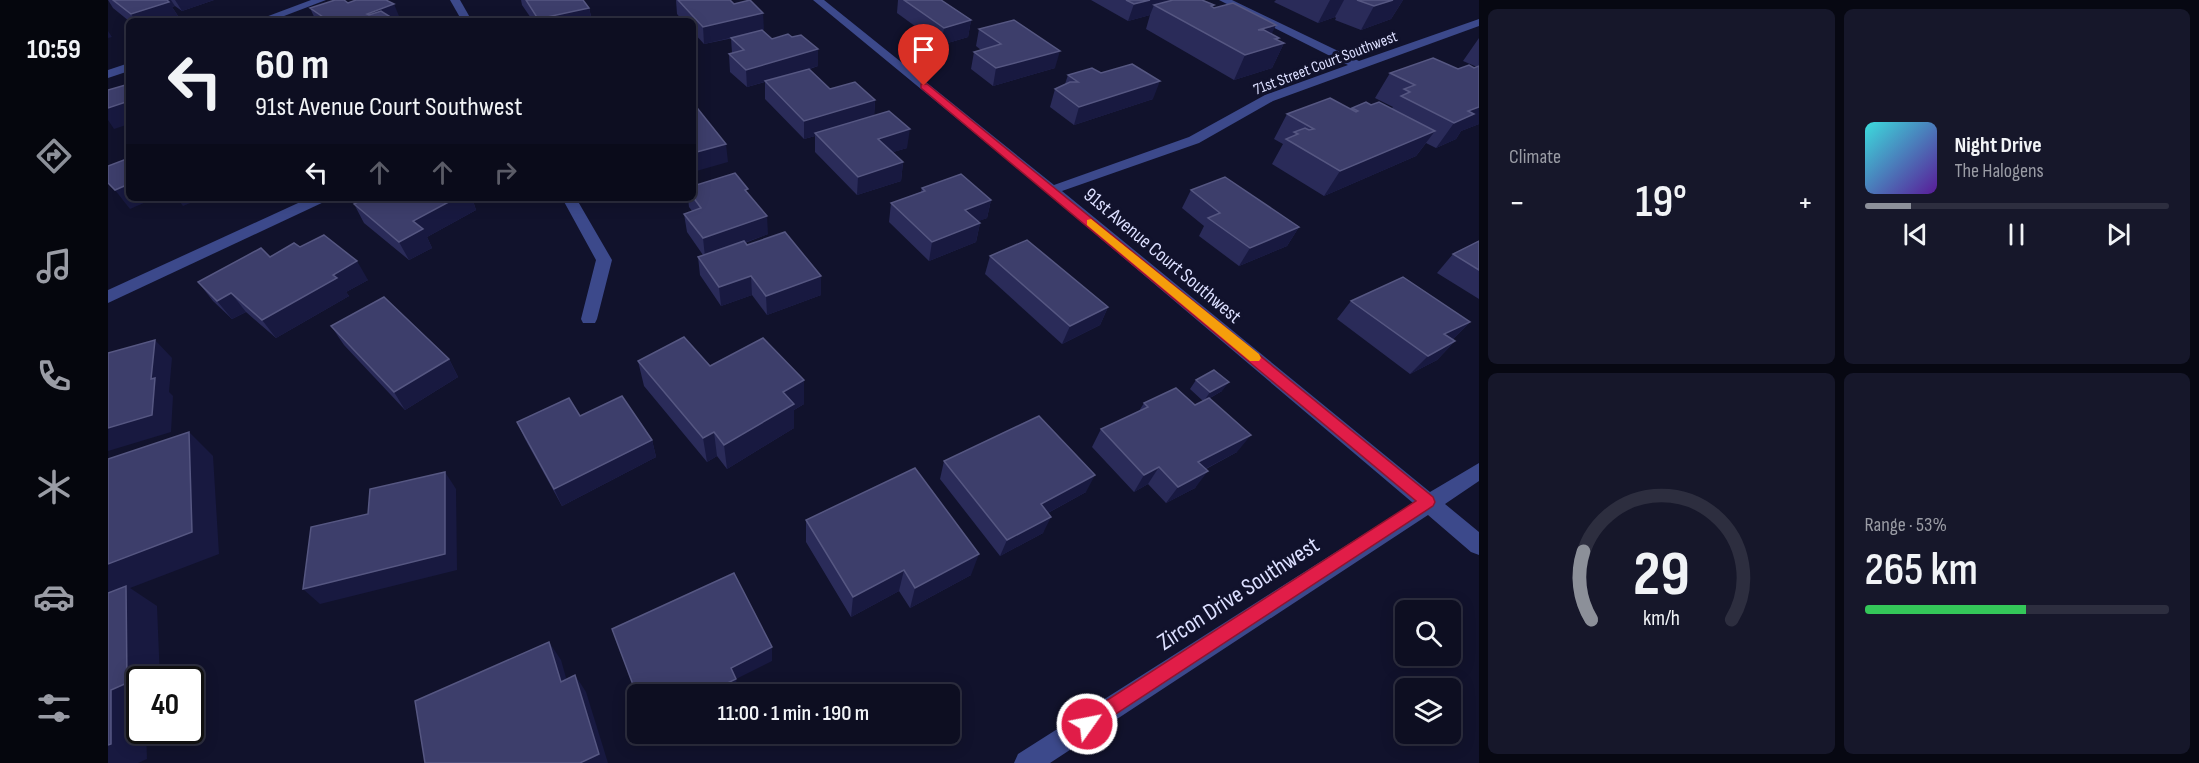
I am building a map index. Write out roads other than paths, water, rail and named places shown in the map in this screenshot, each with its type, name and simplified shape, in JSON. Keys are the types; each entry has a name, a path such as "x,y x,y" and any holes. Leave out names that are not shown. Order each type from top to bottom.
{"street":[{"path":"269,18 321,0"},
{"path":"455,0 465,18"},
{"name":"91st Avenue Court Southwest","path":"818,0 1052,190 1479,544"},
{"path":"1224,0 1357,65"},
{"name":"71st Street Court Southwest","path":"1052,190 1194,140 1269,98 1479,22"},
{"path":"108,74 126,68"},
{"path":"108,297 315,201"},
{"path":"571,201 604,260 590,319"},
{"name":"Zircon Drive Southwest","path":"1027,763 1479,471"}]}
